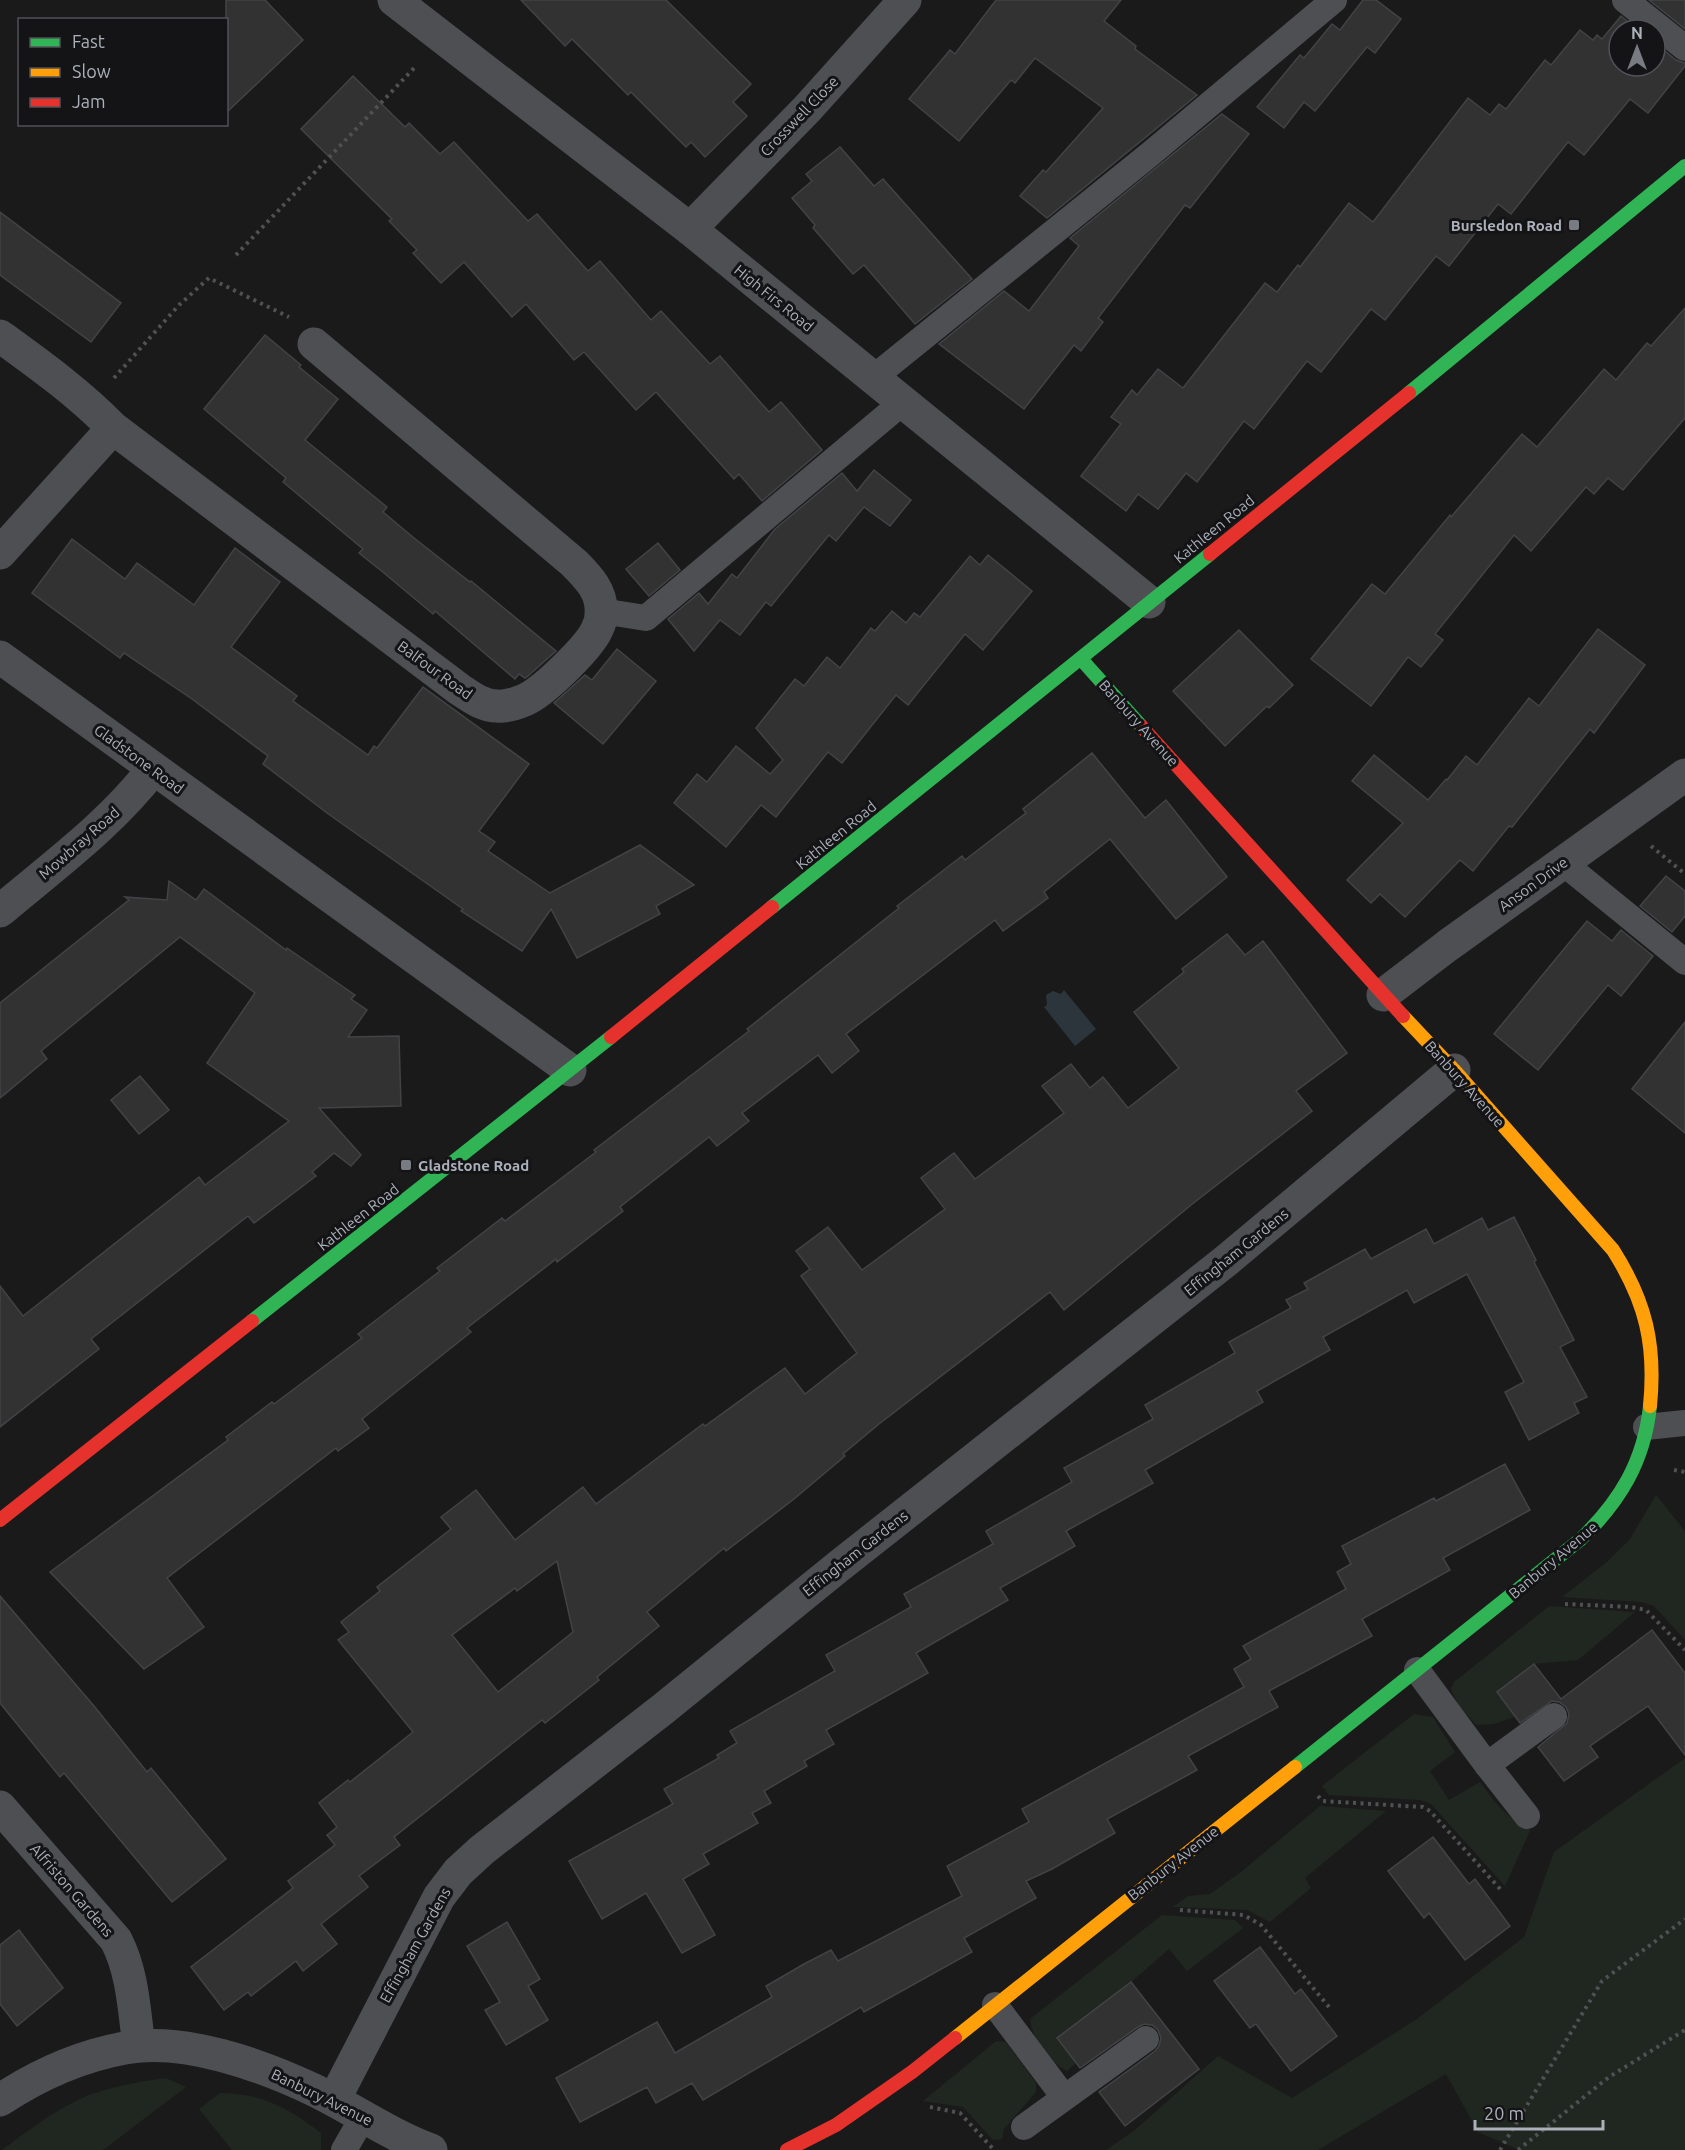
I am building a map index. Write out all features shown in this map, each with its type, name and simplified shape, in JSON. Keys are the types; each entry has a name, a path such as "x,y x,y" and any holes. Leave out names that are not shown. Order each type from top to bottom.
{"street":[{"name":"High Firs Road","path":"394,0 690,229 1149,602"},
{"name":"Crosswell Close","path":"690,229 807,109 905,0"},
{"name":"Kathleen Road","path":"0,1520 570,1070 1081,659 1685,166"},
{"name":"Balfour Road","path":"0,336 61,380 113,428 478,701 496,706 514,704 531,697 585,648 598,628 601,611"},
{"path":"314,344 574,562 599,593 601,611"},
{"path":"0,553 113,428"},
{"name":"Gladstone Road","path":"0,657 570,1070"},
{"name":"Banbury Avenue","path":"787,2150 836,2125 900,2080 1581,1539 1603,1517 1619,1496 1639,1455 1646,1427 1652,1388 1653,1357 1648,1324 1639,1296 1626,1269 1592,1226 1454,1070 1383,995 1081,659"},
{"name":"Mowbray Road","path":"0,911 110,818 136,792 153,769"},
{"name":"Anson Drive","path":"1383,995 1562,862 1685,775"},
{"name":"Effingham Gardens","path":"333,2100 439,1897 466,1865 822,1579 1227,1260 1454,1070"},
{"name":"Alfriston Gardens","path":"0,1808 116,1940 129,1974 139,2046"},
{"path":"0,2100 18,2088 67,2065 139,2046"},
{"name":"Banbury Avenue","path":"139,2046 171,2047 223,2056 281,2075 431,2150"}],"lane":[{"path":"873,378 1149,155 1334,0"},
{"path":"1625,0 1685,48"},
{"path":"601,611 646,618 903,402"},
{"path":"1562,862 1685,962"},
{"path":"1646,1427 1685,1423"},
{"path":"1417,1670 1527,1816"},
{"path":"1487,1765 1554,1716"},
{"path":"994,2005 1064,2097"},
{"path":"1024,2127 1146,2039"},
{"path":"344,2150 363,2116"}],"path":[{"path":"236,255 442,38"},
{"path":"90,405 179,305 209,278 308,326 314,344"},
{"path":"1533,1578 1554,1603 1631,1607 1646,1610 1685,1650"},
{"path":"1294,1768 1322,1801 1423,1807 1430,1810 1501,1890"},
{"path":"1146,1884 1169,1910 1244,1915 1262,1925 1329,2007"},
{"path":"1500,2150 1602,1981 1685,1919"},
{"path":"1518,2150 1608,2077 1685,2030"},
{"path":"900,2080 920,2104 960,2113 994,2150"}],"shaded area":[{"path":"1064,990 1096,1029 1075,1046 1044,1007 1047,1005 1046,995 1053,991 1061,994"},
{"path":"1656,1495 1685,1531 1685,1640 1654,1606 1641,1602 1562,1597 1607,1562 1630,1539"},
{"path":"1549,1606 1635,1612 1578,1660 1534,1664 1497,1692 1515,1717 1493,1724 1476,1725 1459,1706 1451,1689 1454,1682"},
{"path":"1414,1714 1433,1717 1455,1752 1430,1771 1449,1800 1480,1782 1502,1810 1516,1820 1533,1824 1505,1886 1431,1804 1420,1800 1329,1795 1322,1786"},
{"path":"1685,1758 1685,2150 1519,2150 1478,2132 1446,2074 1318,2150 1106,2150 1135,2130 1218,2056 1292,2098 1417,2019 1524,1937 1554,1852"},
{"path":"1320,1806 1386,1811 1305,1878 1311,1888 1270,1922 1247,1910 1173,1907 1188,1896 1210,1894 1241,1872"},
{"path":"1162,1915 1235,1920 1243,1928 1187,1971 1169,1949 1131,1982 1057,2039 1076,2063 1067,2071 1060,2067 1038,2042 1030,2019"},
{"path":"996,2041 1006,2042 1036,2083 1036,2092 1004,2129 1002,2139 993,2140 963,2107 923,2101"},
{"path":"166,2078 186,2087 103,2150 2,2150 49,2116 80,2099 111,2088"},
{"path":"220,2093 262,2099 286,2109 321,2133 321,2150 232,2150 199,2109"}],"building":[{"path":"226,0 265,0 303,40 228,111 228,18 226,18"},
{"path":"521,0 666,0 751,84 733,102 747,116 705,157 691,142 686,147 631,92 628,95 572,39 565,46"},
{"path":"996,0 1121,0 1104,21 1136,46 1135,49 1197,95 1047,218 1020,196 1043,170 1046,172 1103,108 1035,58 1015,83 1011,80 959,141 909,99 950,50 955,54"},
{"path":"1363,0 1376,0 1401,19 1375,53 1367,47 1315,111 1304,102 1284,128 1257,107 1300,55 1304,58 1332,24 1340,30"},
{"path":"1649,0 1685,0 1685,29"},
{"path":"1580,30 1593,40 1597,35 1602,39 1607,33 1607,78 1667,78 1667,53 1676,60 1685,63 1685,66 1648,113 1630,99 1584,155 1568,142 1511,214 1498,204 1449,266 1436,256 1385,320 1371,309 1321,372 1307,361 1254,429 1244,421 1197,482 1186,473 1158,509 1138,494 1126,511 1081,476 1121,424 1111,417 1132,390 1137,395 1158,369 1183,388 1265,283 1277,292 1298,265 1300,267 1349,203 1373,222 1468,98 1490,115 1499,104 1506,109 1545,60 1551,65"},
{"path":"353,76 405,127 409,123 440,154 454,142 528,221 537,214 588,271 600,261 651,320 661,311 710,364 720,356 769,412 781,402 822,450 762,501 739,474 734,479 656,392 636,410 584,352 574,360 526,304 512,317 464,262 441,283 413,253 417,250 389,221 392,219 301,129"},
{"path":"1222,114 1249,134 1190,208 1185,205 1098,318 1103,322 1081,351 1074,345 1024,409 939,344 1004,291 1029,311 1079,246 1070,238"},
{"path":"840,147 874,186 883,179 972,279 915,324 864,265 853,274 813,228 815,225 792,198 812,181 806,174"},
{"path":"0,212 121,303 91,342 0,275"},
{"path":"1685,308 1685,418 1623,490 1608,478 1594,494 1586,487 1531,551 1514,535 1435,634 1443,640 1421,667 1408,657 1371,706 1311,659 1372,584 1385,594 1450,515 1451,517 1522,434 1537,447 1604,369 1616,380 1647,343 1651,346"},
{"path":"265,335 338,399 305,440 387,507 383,512 556,651 528,676 525,678 519,674 515,679 435,611 433,614 359,553 363,549 283,482 286,478 204,409"},
{"path":"874,470 911,500 890,526 864,507 836,541 829,535 771,606 766,602 740,635 720,620 694,651 668,619 699,593 708,604 732,574 737,578 775,529 842,473 857,491"},
{"path":"72,539 125,579 137,563 194,605 235,548 280,582 231,647 297,696 293,701 368,755 374,746 377,748 423,687 529,764 479,831 495,842 488,851 550,893 640,845 694,885 656,906 660,914 577,958 551,909 522,951 461,911 463,909 327,813 263,764 268,756 192,699 124,653 120,658 32,593"},
{"path":"658,543 680,570 649,596 626,569"},
{"path":"988,555 1032,591 983,650 965,634 908,705 896,695 842,763 828,752 776,817 761,805 726,847 674,803 697,774 707,782 736,746 770,774 783,760 756,728 795,679 804,686 827,657 840,668 871,628 875,631 892,611 906,623 914,613 920,617 970,556 980,565"},
{"path":"1598,629 1645,665 1594,733 1590,729 1512,827 1509,826 1473,871 1460,860 1405,917 1380,894 1371,903 1347,880 1403,823 1352,781 1374,755 1428,800 1466,756 1477,765 1529,698 1539,706"},
{"path":"1239,630 1293,685 1225,746 1173,691"},
{"path":"617,649 656,681 603,744 554,703 585,675 592,680"},
{"path":"1092,753 1145,818 1166,800 1227,877 1176,919 1110,839 1044,892 1048,898 1003,931 995,920 846,1034 859,1051 832,1073 818,1055 742,1113 749,1121 717,1146 709,1137 620,1207 623,1211 557,1262 556,1259 467,1328 471,1332 362,1419 369,1428 338,1451 336,1448 167,1578 204,1627 144,1669 50,1572 228,1440 226,1437 272,1402 274,1404 362,1338 358,1334 440,1271 437,1268 502,1218 505,1221 596,1152 594,1150 749,1031 747,1029 899,908 897,906 962,856 965,860 1026,813 1023,809"},
{"path":"1666,876 1685,891 1685,916 1672,932 1640,906"},
{"path":"169,881 196,900 204,889 286,950 287,948 355,995 351,999 367,1010 348,1037 399,1036 401,1106 319,1108 361,1155 351,1166 334,1153 312,1172 316,1176 254,1223 248,1216 91,1339 99,1349 0,1427 0,1286 23,1316 199,1177 205,1185 289,1121 207,1063 255,993 180,937 41,1051 47,1059 0,1098 0,1003 129,900 125,897 167,900"},
{"path":"1587,921 1612,941 1621,930 1653,956 1621,996 1608,985 1538,1070 1494,1034"},
{"path":"1227,934 1245,955 1263,941 1347,1053 1296,1091 1312,1111 1191,1205 1064,1310 1050,1292 879,1424 794,1499 726,1551 724,1548 647,1612 659,1626 597,1677 599,1680 545,1723 542,1720 394,1837 400,1845 359,1876 368,1887 321,1924 337,1944 303,1971 296,1961 251,1996 248,1992 224,2010 191,1967 293,1888 288,1881 335,1845 327,1835 337,1827 319,1803 348,1780 350,1782 413,1732 338,1640 349,1632 341,1622 380,1591 377,1587 451,1529 441,1517 476,1490 515,1540 583,1487 596,1504 703,1424 705,1426 785,1368 805,1394 857,1353 801,1276 810,1269 796,1251 828,1227 862,1270 945,1209 921,1178 954,1153 975,1179 1064,1113 1042,1086 1071,1064 1090,1088 1103,1077 1128,1108 1179,1068 1134,1012 1184,972 1182,969","holes":["557,1561 573,1632 498,1692 452,1635 515,1588 517,1591"]},
{"path":"1685,1022 1685,1133 1632,1089"},
{"path":"140,1076 169,1110 139,1134 111,1100"},
{"path":"1514,1217 1574,1340 1560,1347 1587,1397 1574,1403 1579,1413 1529,1440 1505,1392 1524,1382 1467,1274 1414,1303 1407,1290 1323,1337 1330,1350 1257,1391 1263,1402 1145,1470 1153,1483 1066,1531 1075,1546 1000,1588 1008,1600 916,1653 928,1673 826,1730 834,1744 804,1761 807,1766 764,1791 771,1803 752,1813 758,1823 703,1854 709,1864 683,1879 715,1935 682,1953 646,1893 602,1919 569,1861 673,1804 664,1789 719,1758 717,1755 737,1743 730,1731 835,1671 826,1655 911,1607 904,1594 993,1544 986,1531 1072,1482 1064,1468 1153,1419 1145,1405 1235,1353 1229,1342 1291,1308 1286,1300 1308,1289 1304,1283 1365,1249 1371,1259 1426,1229 1434,1244 1482,1218 1488,1230"},
{"path":"1505,1464 1530,1510 1443,1558 1450,1570 1362,1619 1372,1636 1269,1691 1278,1707 1188,1756 1197,1770 1107,1819 1115,1833 1026,1881 1036,1898 964,1938 972,1952 864,2012 861,2007 703,2100 692,2083 656,2103 647,2087 580,2122 556,2078 657,2022 675,2053 772,1997 766,1986 804,1964 831,1950 838,1961 962,1896 947,1866 1029,1822 1022,1809 1244,1687 1234,1669 1251,1659 1243,1646 1346,1589 1337,1572 1351,1564 1342,1546 1434,1498 1436,1501"},
{"path":"0,1596 147,1772 151,1768 226,1859 172,1902 64,1773 60,1777 0,1703"},
{"path":"1652,1630 1685,1673 1685,1755 1648,1706 1590,1746 1598,1757 1564,1781 1538,1747 1567,1723 1569,1714 1566,1707 1559,1702 1552,1701 1520,1723 1497,1692 1534,1664 1561,1699"},
{"path":"1433,1837 1469,1884 1475,1879 1510,1926 1465,1960 1429,1913 1424,1918 1388,1871"},
{"path":"507,1922 540,1979 528,1986 548,2020 506,2045 485,2010 500,2002 467,1946"},
{"path":"19,1930 63,1988 17,2026 0,2004 0,1945"},
{"path":"1260,1947 1295,1994 1301,1989 1337,2036 1291,2071 1256,2024 1250,2028 1214,1981"},
{"path":"1131,1982 1199,2069 1125,2126 1099,2092 1155,2051 1161,2038 1158,2030 1152,2025 1144,2024 1080,2068 1057,2038"}],"traffic: fast":[{"path":"1409,393 1685,166"},
{"path":"772,907 1210,554"},
{"path":"1081,659 1141,726"},
{"path":"252,1321 611,1037"},
{"path":"1295,1767 1581,1539 1595,1525 1618,1495 1636,1463 1647,1426 1650,1406"}],"traffic: slow":[{"path":"1403,1016 1454,1070 1613,1250 1634,1288 1646,1325 1651,1363 1650,1406"},
{"path":"955,2038 1295,1767"}],"traffic: jam":[{"path":"1210,554 1409,393"},
{"path":"1141,726 1403,1016"},
{"path":"611,1037 772,907"},
{"path":"0,1520 252,1321"},
{"path":"787,2150 836,2125 912,2072 955,2038"}],"place":[{"name":"Bursledon Road","path":"1574,225"},
{"name":"Gladstone Road","path":"406,1165"}]}
